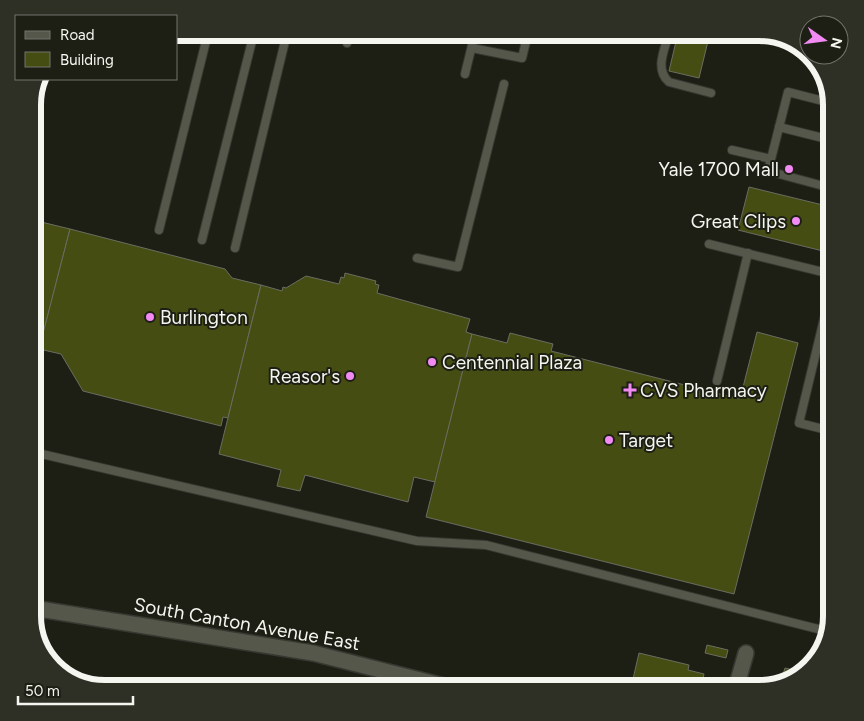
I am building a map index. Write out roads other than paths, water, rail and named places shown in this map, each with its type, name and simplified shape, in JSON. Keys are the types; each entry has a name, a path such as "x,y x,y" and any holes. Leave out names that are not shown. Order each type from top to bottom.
{"street":[{"name":"South Canton Avenue East","path":"41,609 313,653 420,680"},
{"path":"738,680 746,653"}],"lane":[{"path":"159,230 206,41"},
{"path":"202,240 252,41"},
{"path":"235,248 285,41"},
{"path":"466,74 473,41"},
{"path":"472,48 522,58 526,41"},
{"path":"667,41 660,68 663,78 669,82 711,93"},
{"path":"417,258 458,268 504,84"},
{"path":"822,101 788,92 768,171 823,186"},
{"path":"779,126 823,138"},
{"path":"732,150 771,159"},
{"path":"709,244 823,272"},
{"path":"717,381 748,253"},
{"path":"823,326 799,423 823,429"},
{"path":"41,454 417,541 486,545 822,629"}],"place":[{"name":"Yale 1700 Mall","path":"789,169"},
{"name":"Great Clips","path":"796,221"},
{"name":"Burlington","path":"150,317"},
{"name":"Centennial Plaza","path":"432,362"},
{"name":"Reasor's","path":"350,376"},
{"name":"CVS Pharmacy","path":"630,390"},
{"name":"Target","path":"609,440"}]}
